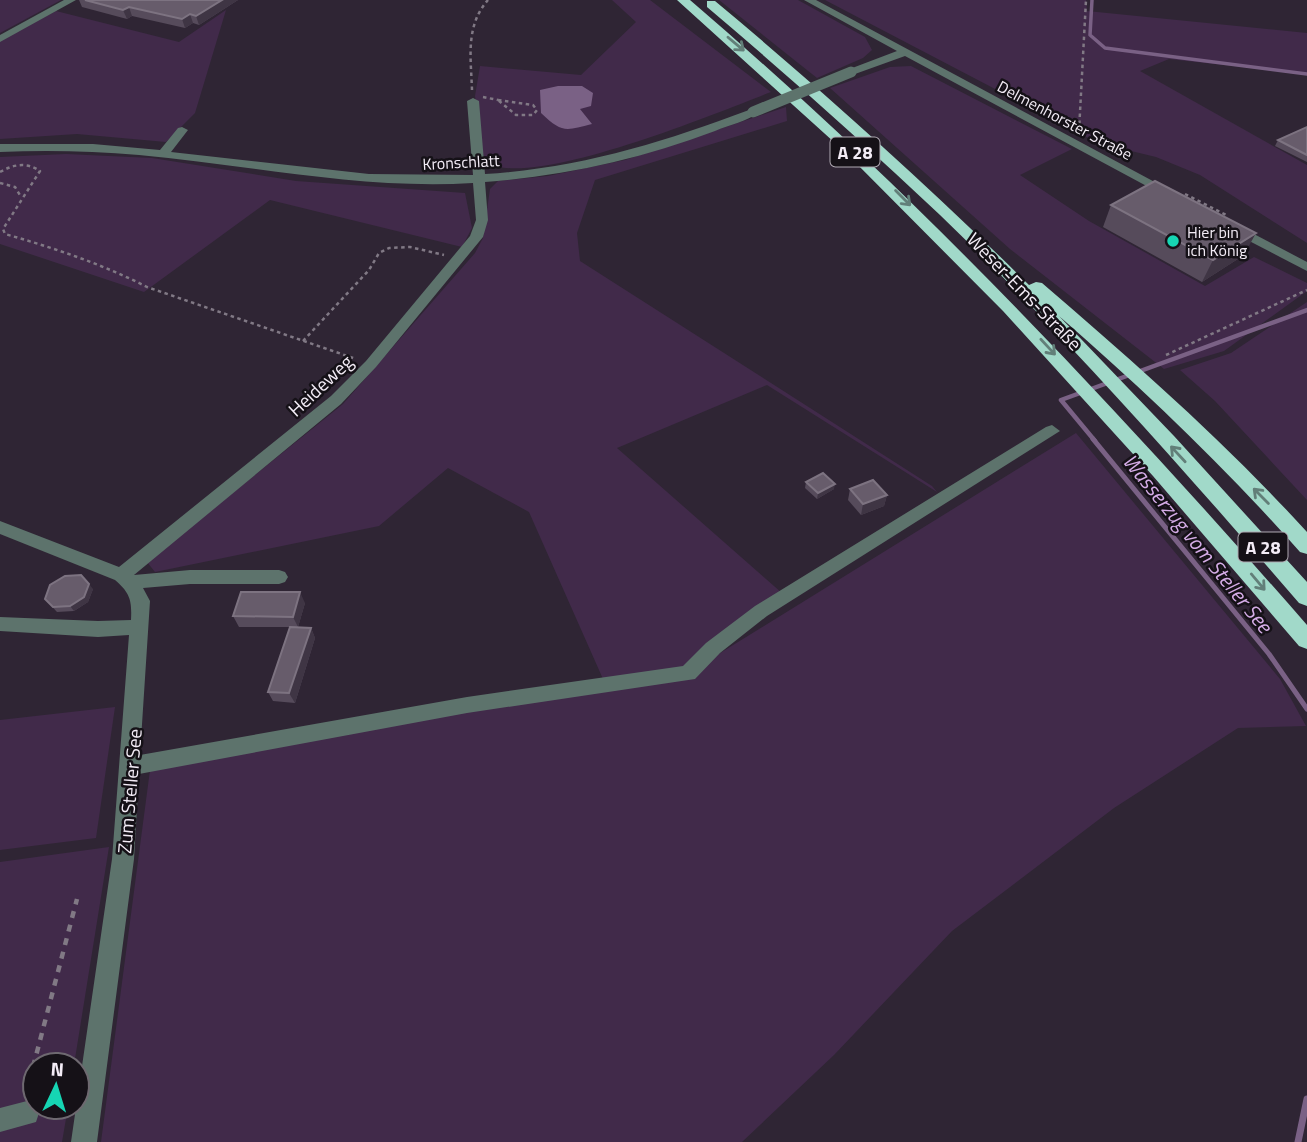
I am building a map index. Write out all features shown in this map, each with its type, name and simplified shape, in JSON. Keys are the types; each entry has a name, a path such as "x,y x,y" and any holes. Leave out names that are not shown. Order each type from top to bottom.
{"highway":[{"name":"Weser-Ems-Straße","path":"683,0 762,66 955,250 1099,403 1307,640"},
{"name":"Weser-Ems-Straße","path":"705,0 836,112 968,236 1125,396 1307,597"},
{"path":"968,236 986,242 1152,387 1274,509 1307,546"}],"street":[{"path":"0,39 71,0"},
{"name":"Delmenhorster Straße","path":"809,0 1181,200"},
{"name":"Kronschlatt","path":"0,148 71,146 372,179 480,178 561,168 633,154 753,112 905,52"},
{"name":"Heideweg","path":"125,579 336,400 371,364 476,237 482,220 472,101"},
{"path":"164,169 182,130"},
{"path":"1216,218 1307,267"},
{"path":"131,766 467,705 688,673 713,648 761,611 1052,430"},
{"path":"0,527 125,579 279,577"},
{"name":"Zum Steller See","path":"84,1142 123,859 131,766 141,601 125,579"},
{"path":"0,624 98,629 140,627"}],"path":[{"path":"488,0 476,13 472,24 472,101 480,97 533,105 537,110 533,115 522,117 510,114 498,100"},
{"path":"1079,145 1086,0"},
{"path":"0,172 20,164 34,166 40,171 3,229 5,234 43,245 147,287 371,364"},
{"path":"0,183 15,187 21,197"},
{"path":"303,341 369,270 379,253 389,248 410,247 460,258"},
{"path":"1166,355 1307,290"},
{"path":"16,1116 77,900"}],"shaded area":[{"path":"0,0 61,0 0,33"},
{"path":"612,0 650,0 771,92 669,131 580,158 540,166 506,168 484,161 475,96 480,66 581,75 636,22"},
{"path":"719,0 798,0 865,37 872,50 863,58 817,78"},
{"path":"825,0 1086,0 1087,11 1307,33 1307,74 1169,59 1140,71 1307,165 1307,243 1200,175 1156,157 1098,143"},
{"path":"226,10 195,113 166,142 77,134 0,139 0,41 56,11 179,42"},
{"path":"911,66 1072,149 1020,175 1089,221 1205,286 1254,257 1307,283 1307,291 1224,351 1164,369 1010,249 830,88 890,67"},
{"path":"558,86 582,86 593,93 591,106 580,109 592,124 564,129 541,113 540,90"},
{"path":"786,107 787,121 595,180 577,233 580,261 932,486 937,492 767,385 617,448 782,593 684,667 603,679 529,512 448,468 379,526 155,572 147,562 343,404 475,253 483,238 490,189 498,181 548,176 625,160"},
{"path":"66,154 152,158 296,181 465,193 472,228 462,247 270,200 144,292 0,244 0,157"},
{"path":"1307,302 1307,500 1215,401 1180,370 1231,353"},
{"path":"1076,433 1280,679 1306,726 1238,728 1114,808 952,931 834,1055 742,1142 101,1142 150,770 704,663"},
{"path":"115,707 96,838 0,850 0,720"},
{"path":"109,847 76,1051 21,1051 21,1121 66,1121 62,1142 0,1142 0,862"}],"building":[{"path":"85,0 222,0 196,16 190,14 182,19 129,7 123,10"},
{"path":"1307,127 1307,155 1278,140"},
{"path":"1155,181 1256,233 1213,260 1111,205"},
{"path":"823,473 835,484 818,493 806,482"},
{"path":"873,480 887,495 863,504 850,489"},
{"path":"81,575 89,584 84,597 70,606 53,607 45,599 50,585 65,576"},
{"path":"241,592 300,592 293,617 233,616"},
{"path":"290,627 311,628 289,693 268,692"}],"waterway":[{"path":"1092,0 1090,35 1105,48 1307,74"},
{"path":"1095,441 1061,400 1307,310"},
{"name":"Wasserzug vom Steller See","path":"1093,439 1269,654 1307,709"},
{"name":"Wasserzug vom Steller See","path":"1298,1142 1307,1099"}],"place":[{"name":"Hier bin ich König","path":"1173,241"}]}
